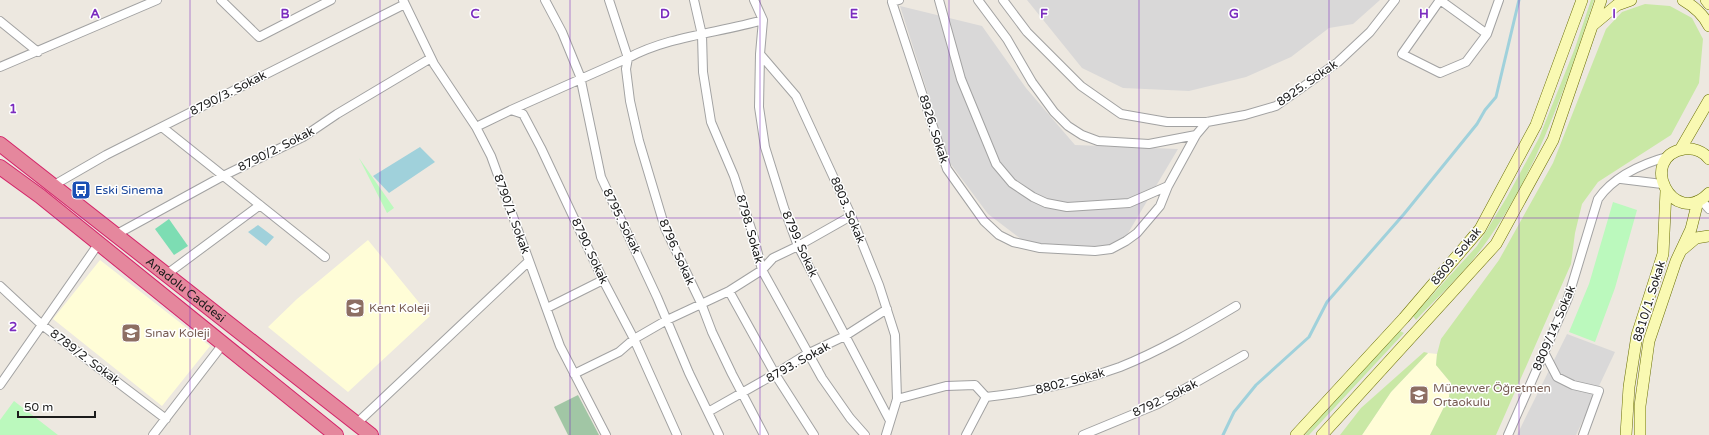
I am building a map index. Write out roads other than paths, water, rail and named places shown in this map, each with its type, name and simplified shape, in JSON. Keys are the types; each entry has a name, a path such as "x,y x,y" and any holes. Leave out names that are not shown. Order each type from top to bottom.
{"highway":[{"name":"Anadolu Caddesi","path":"0,144 117,234 370,435"},
{"name":"Anadolu Caddesi","path":"0,167 40,196 99,243 336,435"}],"street":[{"path":"0,67 157,0"},
{"path":"221,0 259,37 331,0"},
{"name":"8795. Sokak","path":"545,0 562,32 580,79 601,177 718,435"},
{"path":"609,0 628,58"},
{"name":"8798. Sokak","path":"694,0 702,35 703,72 711,122 734,176 754,238 762,270 807,354 846,412 865,435"},
{"path":"754,0 763,20 760,54"},
{"name":"8926. Sokak","path":"899,0 892,2 947,169 984,221 999,235 1012,242 1040,248 1096,251 1111,249 1137,233 1160,206 1168,186 1196,136 1207,122"},
{"path":"939,0 961,79 996,164 1012,183 1033,197 1046,203 1067,207 1129,203 1168,186"},
{"path":"978,0 1007,39 1032,82 1054,112 1068,126 1082,135 1098,141 1149,144 1196,136"},
{"name":"8925. Sokak","path":"1003,0 1027,32 1081,86 1121,114 1167,122 1207,122 1245,115 1276,106 1338,62 1370,32 1395,0"},
{"path":"1487,34 1440,0 1402,54 1440,73 1466,62 1487,34 1499,0"},
{"name":"8809. Sokak","path":"1296,435 1404,318 1480,230 1536,125 1582,0"},
{"name":"8809. Sokak","path":"1322,435 1496,244 1553,140 1601,0"},
{"path":"1593,25 1618,5 1631,0"},
{"path":"1683,0 1695,7 1705,18 1709,26"},
{"path":"1706,0 1709,4"},
{"name":"8790/1. Sokak","path":"404,2 431,58 476,127 491,156 560,346 606,435"},
{"name":"8790/3. Sokak","path":"54,185 106,155 404,2"},
{"path":"476,127 647,48 763,20"},
{"path":"0,21 38,52"},
{"name":"8803. Sokak","path":"760,54 796,96 851,216 879,285 887,309 895,335 897,399 889,419 886,435"},
{"name":"8799. Sokak","path":"760,54 759,107 765,147 784,208 798,246 889,419"},
{"name":"8790/2. Sokak","path":"117,234 223,176 303,137 337,114 431,58"},
{"name":"8796. Sokak","path":"628,58 626,69 630,101 639,141 665,228 701,303 712,332 764,435"},
{"path":"1675,153 1709,100"},
{"name":"8790. Sokak","path":"511,110 524,114 603,280 634,339 675,434"},
{"path":"162,127 325,257"},
{"path":"1675,153 1694,149 1709,158"},
{"name":"8809/14. Sokak","path":"1508,435 1568,298 1584,249 1591,217 1598,199 1606,188 1621,179 1652,161 1675,153"},
{"name":"8810/1. Sokak","path":"1626,435 1629,387 1637,335 1663,254 1663,166 1675,153"},
{"path":"1621,179 1664,188 1677,200 1691,203 1703,198 1709,209"},
{"name":"8810/1. Sokak","path":"1640,435 1640,406 1649,341 1680,252 1703,198"},
{"path":"167,274 260,205"},
{"path":"574,374 619,352 634,339 667,320 729,291 762,270 773,258 798,246 851,216"},
{"path":"1680,252 1696,238 1709,236"},
{"path":"0,385 99,243"},
{"path":"356,424 529,261"},
{"path":"547,308 603,280"},
{"name":"8789/2. Sokak","path":"0,286 42,325 166,419"},
{"path":"729,291 775,374 814,435"},
{"name":"8802. Sokak","path":"986,397 1071,383 1120,367 1236,306"},
{"name":"8793. Sokak","path":"708,412 807,354 846,336 887,309"},
{"path":"153,435 223,344"},
{"path":"1544,352 1556,377 1574,385 1599,391 1583,435"},
{"name":"8792. Sokak","path":"1083,435 1158,404 1244,355"},
{"path":"897,399 946,386 975,385 986,397 966,435"}],"water":[{"path":"420,147 435,162 389,193 373,176"},
{"path":"258,225 274,237 266,246 248,232"}],"waterway":[{"path":"1223,435 1234,412 1256,385 1309,337 1327,302 1404,214 1477,124 1485,110 1496,97 1519,0"}],"place":[{"name":"Eski Sinema","path":"81,190"},
{"name":"Kent Koleji","path":"355,308"},
{"name":"Sınav Koleji","path":"131,333"},
{"name":"Münevver Öğretmen Ortaokulu","path":"1419,395"}]}
